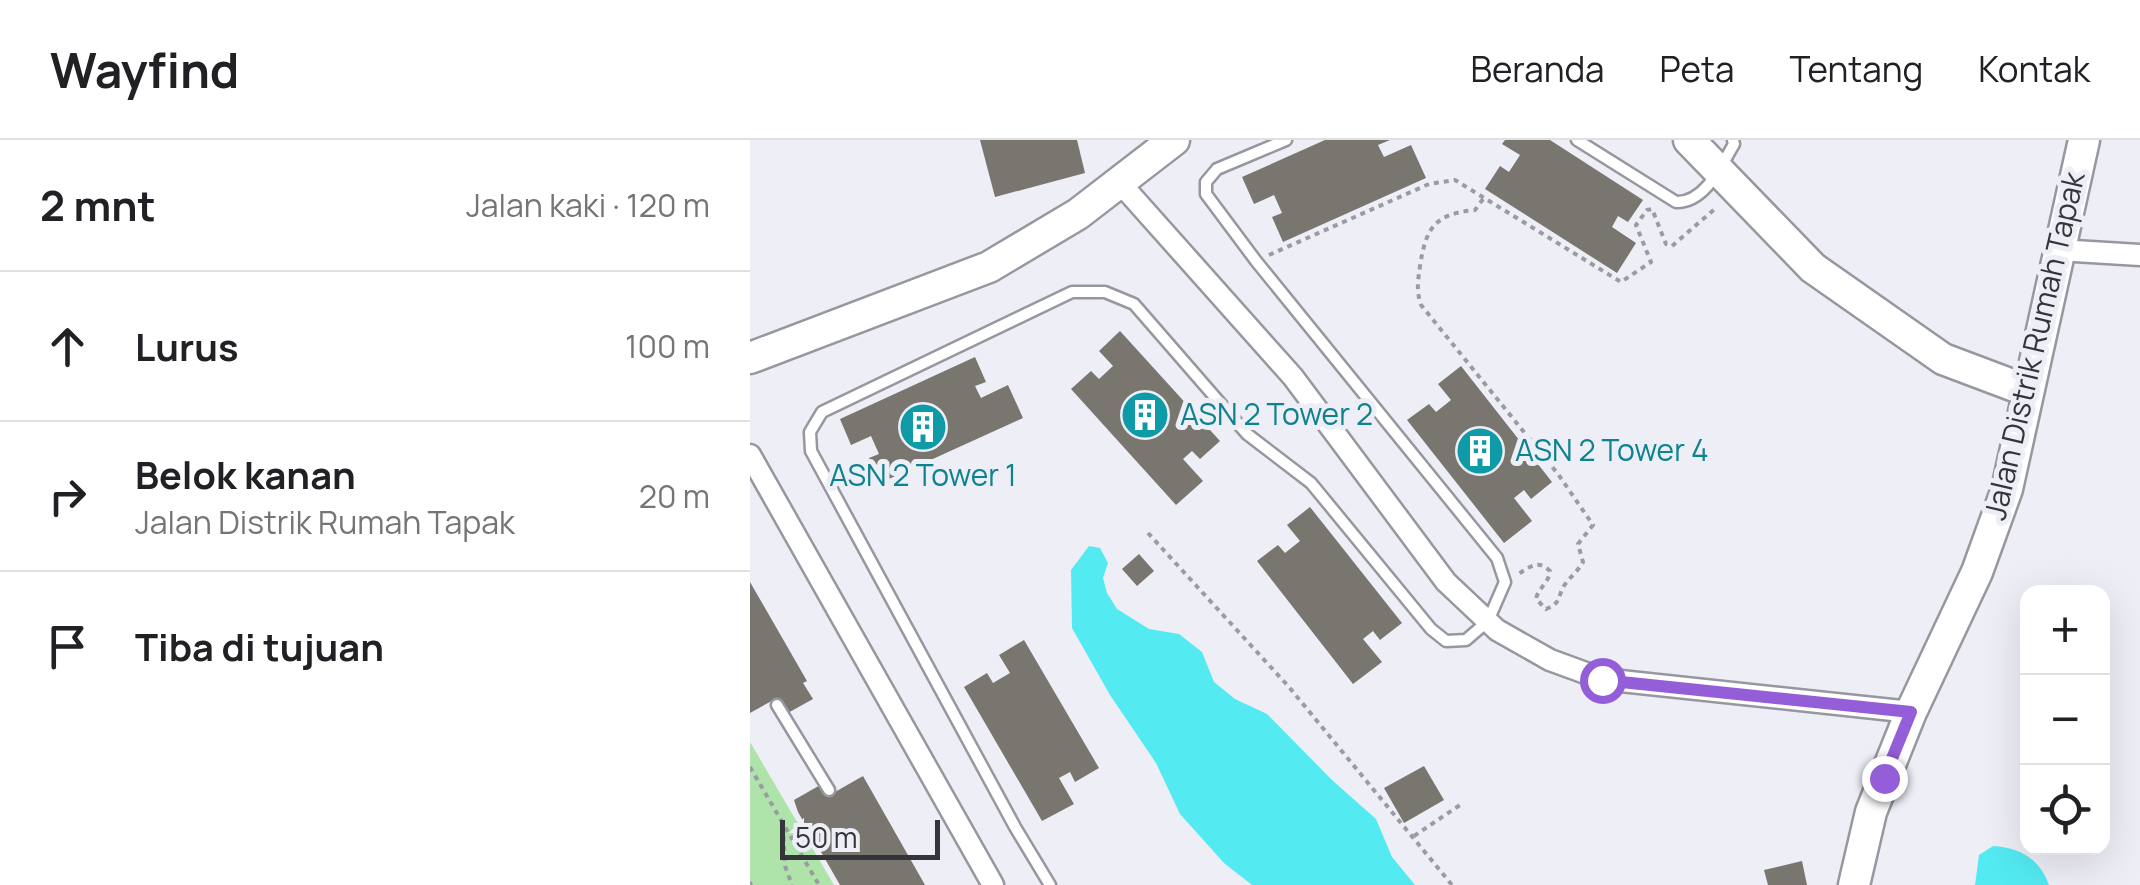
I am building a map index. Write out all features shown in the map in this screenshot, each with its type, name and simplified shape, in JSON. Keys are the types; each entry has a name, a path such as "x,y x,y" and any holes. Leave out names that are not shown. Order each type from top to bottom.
{"street":[{"path":"750,358 988,267 1078,214 1174,140"},
{"path":"1690,140 1813,268 1942,359 2028,391"},
{"name":"Jalan Distrik Rumah Tapak","path":"1854,885 1870,812 1911,712 1977,572 2008,489 2084,140"},
{"path":"1121,184 1293,376 1446,582 1488,622 1550,660 1602,680 1911,712"},
{"path":"2058,250 2140,255"},
{"path":"750,455 993,885"}],"lane":[{"path":"1050,885 811,451 810,432 822,412 1072,292 1105,292 1134,304 1247,434 1311,483 1431,629 1446,642 1466,640 1488,622 1497,606 1505,582 1496,558 1206,194 1206,182 1217,170 1286,140"},
{"path":"1577,140 1676,202 1687,202 1701,193 1719,170 1733,140"},
{"path":"777,705 829,790"}],"path":[{"path":"1256,261 1428,184 1455,180 1620,282 1651,262 1636,225 1648,210 1652,209 1666,244 1672,246 1692,225 1717,208 1719,170"},
{"path":"1482,199 1475,210 1442,218 1424,238 1416,291 1421,305 1558,474 1592,525 1578,544 1583,562 1562,586 1560,600 1554,606 1546,609 1536,599 1549,579 1550,571 1544,565 1536,564 1505,582"},
{"path":"1148,533 1289,687 1452,885"},
{"path":"750,767 819,885"},
{"path":"1414,837 1460,805"},
{"path":"783,822 786,866 792,885"}],"green space":[{"path":"750,742 834,885 750,885"}],"water":[{"path":"1089,546 1100,548 1108,563 1103,578 1117,609 1149,629 1179,634 1202,652 1214,682 1235,699 1267,714 1376,819 1392,857 1415,885 1252,885 1224,863 1180,814 1156,763 1110,695 1072,628 1071,570"},
{"path":"1993,846 2012,849 2040,868 2049,885 1975,885 1979,855"}],"building":[{"path":"980,140 1077,140 1085,173 995,197"},
{"path":"1325,140 1390,140 1378,145 1384,157 1411,145 1426,178 1283,242 1272,217 1282,213 1274,195 1254,204 1242,177"},
{"path":"1505,140 1550,140 1643,200 1628,222 1618,216 1612,227 1636,243 1617,273 1485,189 1500,166 1509,172 1520,155 1502,144"},
{"name":"ASN 2 Tower 2","path":"1120,331 1220,441 1200,459 1192,451 1183,459 1203,481 1176,505 1071,389 1091,371 1099,379 1113,366 1099,351"},
{"name":"ASN 2 Tower 1","path":"975,357 986,382 975,386 981,398 1008,385 1023,418 880,483 869,458 879,454 871,436 851,445 840,419"},
{"name":"ASN 2 Tower 4","path":"1461,366 1552,482 1531,499 1524,490 1514,498 1532,521 1504,543 1407,420 1429,404 1436,412 1451,400 1438,384"},
{"path":"1310,507 1402,623 1380,640 1373,631 1363,639 1382,662 1353,684 1257,561 1278,545 1285,553 1300,541 1287,525"},
{"path":"1139,554 1154,571 1137,586 1122,569"},
{"path":"750,582 807,681 803,683 813,699 786,714 777,698 750,713"},
{"path":"1024,640 1099,768 1075,782 1070,772 1059,778 1074,804 1042,821 964,687 987,673 993,683 1010,673 999,655"},
{"path":"1424,766 1444,800 1404,823 1384,788"},
{"path":"863,776 925,885 840,885 798,812 794,800 822,784 828,796"},
{"path":"1802,861 1807,885 1768,885 1764,870"}],"place":[{"name":"ASN 2 Tower 2","path":"1145,415"},
{"name":"ASN 2 Tower 1","path":"923,427"},
{"name":"ASN 2 Tower 4","path":"1480,451"}],"route":[{"path":"1602,680 1911,712 1884,778"}]}
